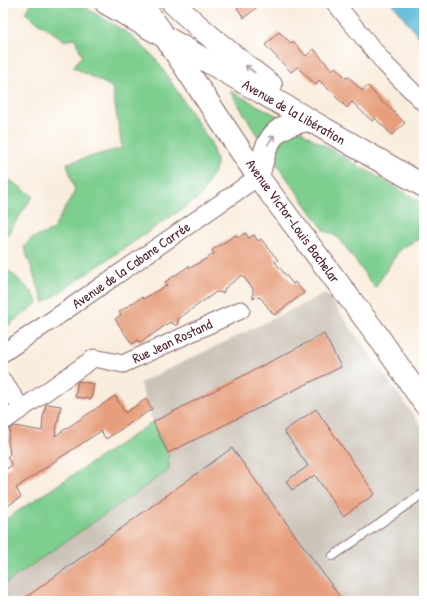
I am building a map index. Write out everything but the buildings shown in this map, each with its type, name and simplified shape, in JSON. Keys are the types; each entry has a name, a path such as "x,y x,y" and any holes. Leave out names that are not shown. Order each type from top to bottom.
{"main road":[{"name":"Avenue de la Libération","path":"106,3 424,186"},
{"name":"Avenue Victor-Louis Bachelar","path":"141,3 258,177 378,336 424,403"},
{"path":"173,3 187,17 234,57 348,143"},
{"path":"258,177 266,149 273,137 281,129 308,120"}],"street":[{"path":"335,3 386,65 424,104"},
{"name":"Avenue de la Cabane Carrée","path":"3,353 258,177"},
{"name":"Rue Jean Rostand","path":"3,422 94,358 123,364 241,310"},
{"path":"3,381 22,409"}],"lane":[{"path":"333,556 424,493"}],"shaded area":[{"path":"326,293 424,430 424,601 3,601 3,585 169,470 140,383"}],"green space":[{"path":"29,3 78,3 131,35 156,59 211,143 217,165 201,196 44,303 24,247 32,238 52,231 75,191 67,163 122,148 112,87 73,67 82,56 75,38 65,41 25,13 31,4"},
{"path":"230,91 293,124 308,136 424,204 424,236 400,249 375,288 339,238 324,230 266,149"},
{"path":"7,178 33,196 3,241 3,184"},
{"path":"3,267 33,293 38,303 3,329"},
{"path":"153,422 168,453 169,470 3,585 3,521"}],"water":[{"path":"392,3 424,3 424,43"}]}
